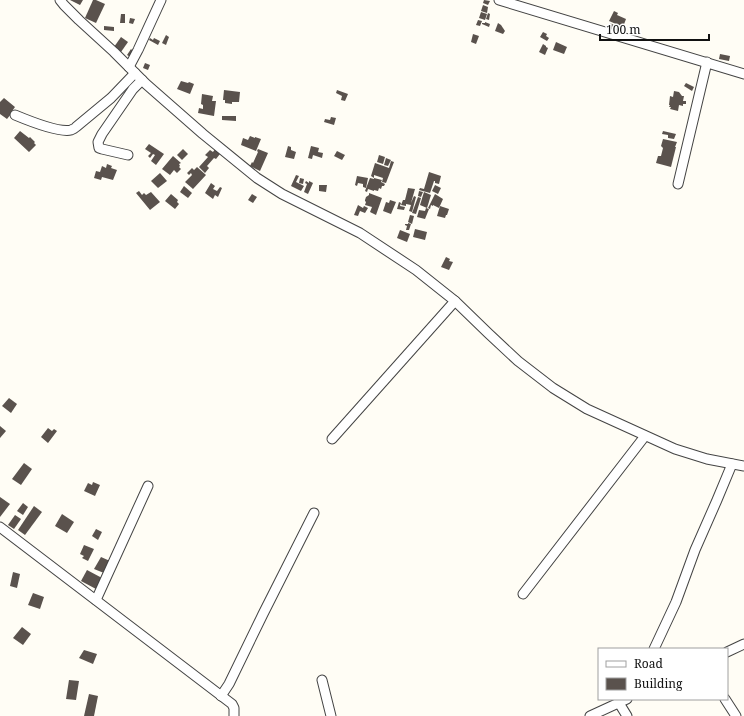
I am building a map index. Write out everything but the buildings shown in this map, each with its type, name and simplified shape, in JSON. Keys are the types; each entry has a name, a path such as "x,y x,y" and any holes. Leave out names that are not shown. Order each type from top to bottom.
{"street":[{"path":"60,0 142,80 203,134 257,178 282,194 360,233 416,270 455,301 518,362 553,388 587,409 675,449 707,459 744,466"},
{"path":"15,115 53,128 71,130 76,127 111,98 132,70 138,50 161,0"},
{"path":"499,0 744,74"},
{"path":"678,184 707,62"},
{"path":"128,155 102,150 98,148 98,142 133,89 142,80"},
{"path":"332,440 455,301"},
{"path":"523,594 645,436"},
{"path":"654,648 676,602 695,550 732,464"},
{"path":"96,600 148,486"},
{"path":"221,696 229,684 314,513"},
{"path":"0,527 232,704 234,708 234,716"},
{"path":"728,652 744,644"},
{"path":"322,680 331,716"},
{"path":"725,700 736,716"},
{"path":"590,716 623,701 627,716"}]}
